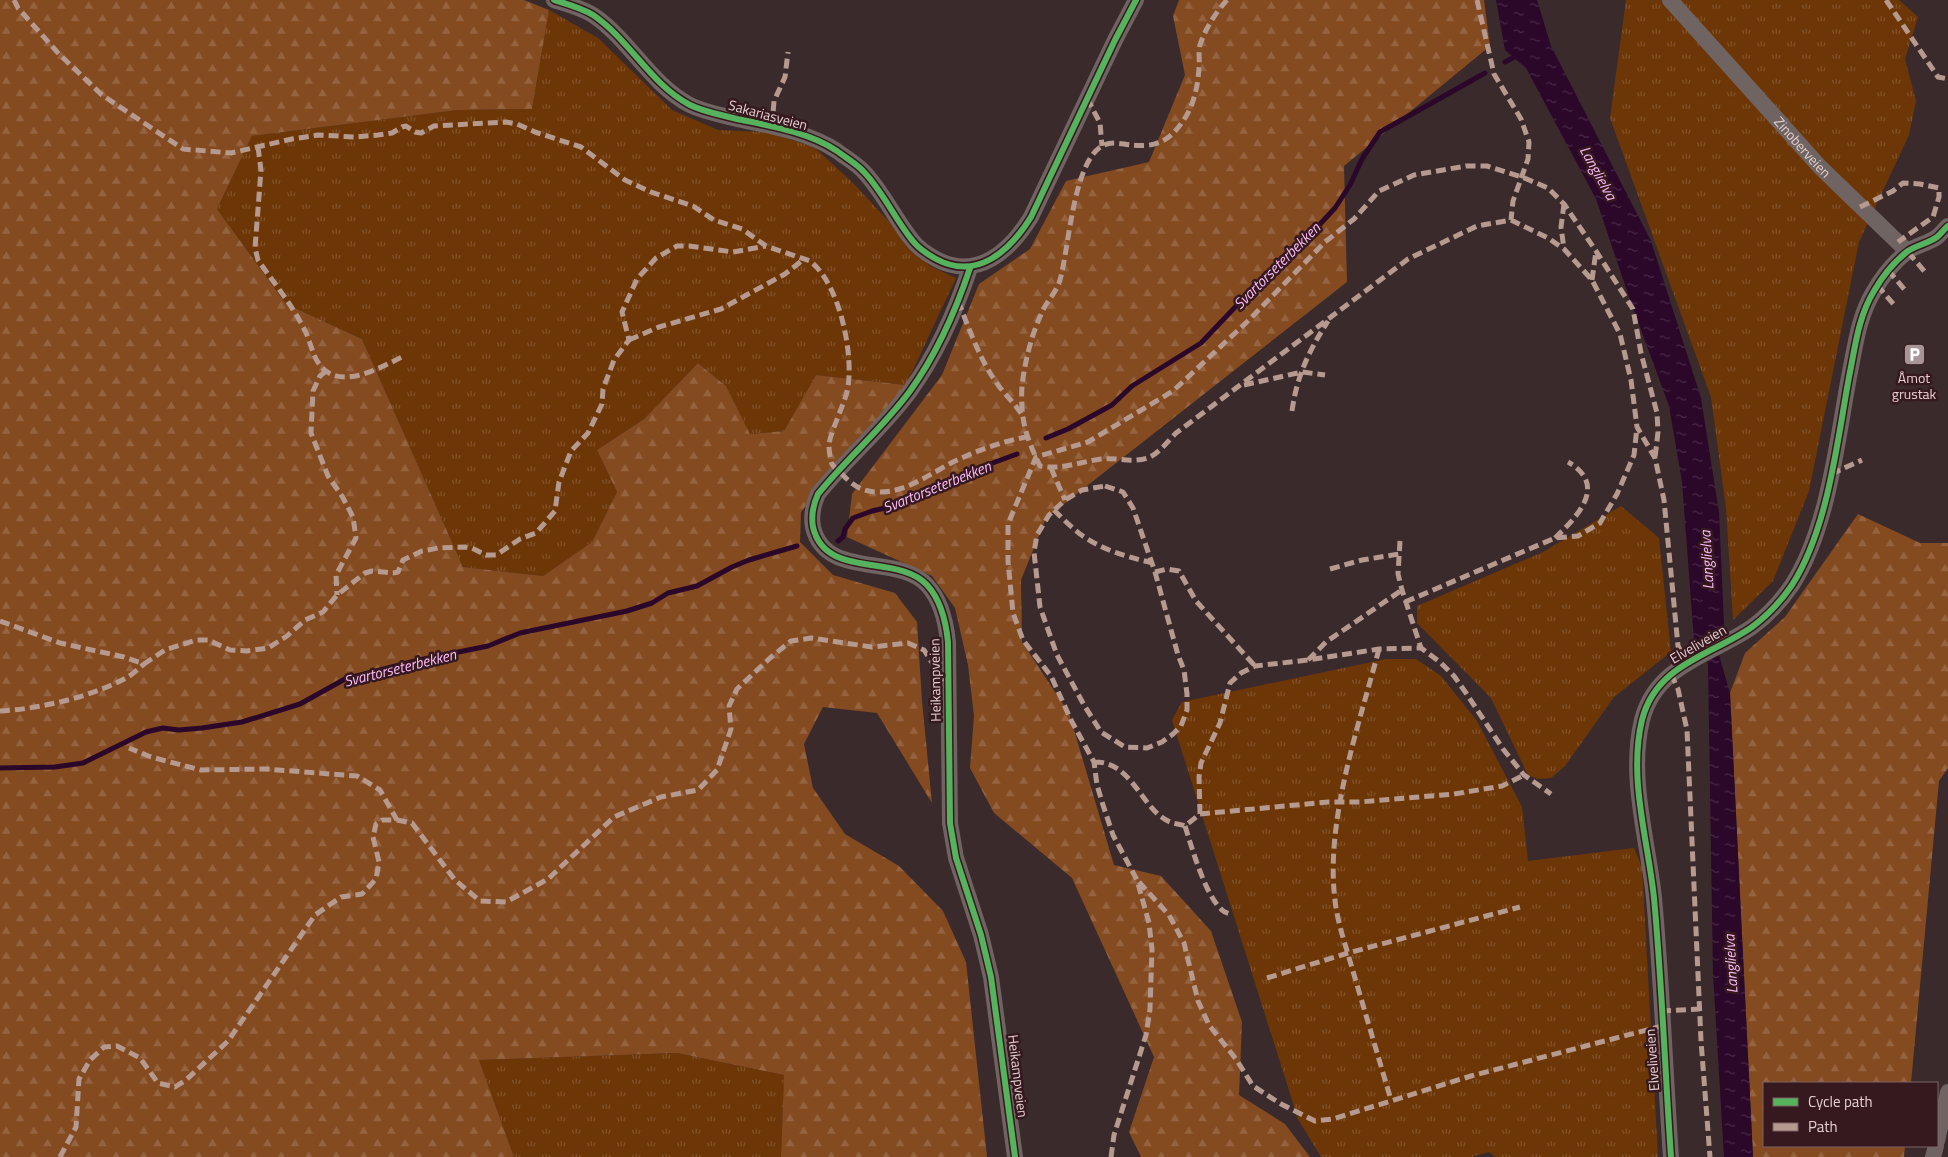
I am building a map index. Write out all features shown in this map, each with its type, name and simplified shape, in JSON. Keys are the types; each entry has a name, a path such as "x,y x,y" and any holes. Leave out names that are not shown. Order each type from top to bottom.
{"street":[{"name":"Sakariasveien","path":"554,0 593,15 620,39 669,91 693,106 722,115 782,128 835,150 864,172 912,241 927,254 942,262 970,268"},
{"path":"970,268 1004,250 1022,231 1031,216 1114,40 1136,0"},
{"name":"Zinoberveien","path":"1670,0 1820,167 1908,252"},
{"path":"1908,252 1936,238 1948,226"},
{"name":"Elveliveien","path":"1671,1157 1654,897 1637,767 1643,717 1650,701 1671,674 1687,662 1752,626 1780,600 1802,568 1814,537 1835,458 1860,321 1877,285 1888,270 1908,252"},
{"name":"Heikampveien","path":"970,268 958,301 924,370 904,399 818,494 813,508 812,524 819,542 836,556 858,564 897,570 919,578 932,592 943,615 948,642 950,823 956,858 982,935 991,978 1015,1157"},
{"path":"1938,1136 1948,1092"}],"green space":[{"path":"0,0 524,0 549,10 532,109 458,110 252,136 217,209 286,304 362,339 463,567 543,576 592,542 617,492 597,450 644,419 698,363 726,386 750,434 784,431 816,375 906,385 801,512 800,542 833,575 895,593 917,622 922,701 932,803 877,713 823,707 804,744 813,788 845,834 899,866 943,911 966,962 987,1157 781,1157 784,1075 677,1053 479,1060 514,1157 0,1157"},
{"path":"1179,0 1484,0 1490,46 1344,166 1347,282 1046,518 1021,580 1022,642 1069,713 1114,865 1161,876 1211,931 1242,1022 1239,1095 1285,1124 1310,1157 1141,1157 1129,1132 1154,1057 1072,878 994,813 970,768 974,716 968,665 955,608 932,576 847,537 852,494 942,375 979,284 1030,249 1066,181 1149,162 1185,75 1173,16"},
{"path":"1626,0 1899,0 1918,17 1905,59 1916,101 1909,135 1859,242 1809,491 1773,581 1733,620 1726,508 1711,397 1610,118"},
{"path":"549,10 598,38 672,110 718,130 767,132 814,147 854,184 930,266 956,278 906,385 816,375 784,431 750,434 726,386 698,363 644,419 597,450 617,492 592,542 543,576 463,567 362,339 286,304 217,209 252,136 458,110 532,109"},
{"path":"1621,506 1659,538 1671,652 1614,697 1565,766 1551,778 1538,779 1528,775 1491,698 1417,623 1417,606 1543,552"},
{"path":"1858,514 1920,543 1948,543 1948,768 1939,781 1911,1082 1763,1082 1763,1147 1905,1147 1904,1157 1753,1157 1730,693 1745,653 1785,617"},
{"path":"1386,659 1416,659 1441,676 1477,721 1522,807 1528,861 1634,848 1642,867 1658,1157 1495,1157 1489,1152 1471,1157 1321,1157 1298,1119 1172,720 1182,702"},
{"path":"677,1053 784,1075 781,1157 514,1157 479,1060"}],"water":[{"name":"Langlielva","path":"1496,0 1537,0 1551,46 1651,241 1701,398 1719,512 1724,625 1716,631 1719,655 1730,693 1753,1157 1724,1157 1713,974 1708,665 1703,642 1694,640 1682,482 1669,406 1630,300 1596,199 1526,68 1505,50"}],"waterway":[{"name":"Svartorseterbekken","path":"1505,62 1518,55"},
{"name":"Svartorseterbekken","path":"1046,438 1068,429 1112,405 1132,386 1201,343 1282,258 1309,236 1335,208 1350,185 1362,159 1380,132 1485,73"},
{"name":"Svartorseterbekken","path":"838,541 843,537 845,529 853,518 872,511 902,504 979,468 1017,454"},
{"name":"Svartorseterbekken","path":"0,768 55,767 83,763 146,732 163,728 179,730 242,722 300,704 345,679 419,660 488,646 520,633 627,611 652,603 668,593 697,586 749,560 797,546"}],"marked path":[{"path":"14,0 18,8 59,54 102,95 183,149 231,153 318,135 355,137 378,135 392,133 406,126 415,132 421,133 434,126 506,122 517,124 581,147 625,180 651,192 693,206 714,220 742,229 766,246 810,261 821,272 830,286 843,322 847,341 849,360 847,392 830,441 831,460 832,464 848,480 861,489 878,492 908,486 972,453 1026,437"},
{"path":"1227,0 1211,21 1202,39 1199,48 1195,94 1191,107 1179,126 1167,139 1152,145 1113,143 1102,146 1092,155 1084,170 1078,187 1060,280 1043,310 1036,328 1023,376 1023,418 1031,446 1040,466 1056,467 1101,459 1138,460 1150,457 1176,433 1408,259 1477,226 1511,220 1548,238 1564,249 1592,280 1620,334 1631,380 1637,427 1655,458 1664,500 1678,646 1687,662"},
{"path":"1477,0 1494,74 1521,119 1529,142 1528,159 1513,201 1511,220"},
{"path":"1886,0 1938,77 1948,79"},
{"path":"772,126 774,101 785,77 788,52"},
{"path":"1087,98 1100,123 1102,146"},
{"path":"258,147 261,170 255,248 258,260 298,318 316,359 324,370 334,375 346,377 370,372 404,356"},
{"path":"1111,1157 1114,1135 1146,1035 1150,1009 1152,949 1149,923 1137,880 1113,835 1097,785 1094,762 1071,720 1051,676 1023,640 1013,613 1008,561 1008,524 1036,457 1088,442 1173,391 1249,320 1325,242 1354,219 1379,191 1414,175 1466,166 1487,166 1522,177 1548,188 1564,204 1633,309 1641,353 1657,413 1658,432 1655,458"},
{"path":"1860,207 1893,191 1903,183 1939,188 1939,197 1933,217 1898,242"},
{"path":"1564,204 1561,227 1564,249"},
{"path":"0,621 60,643 124,657 144,664 165,650 196,640 208,640 230,650 247,651 268,648 287,636 305,620 323,612 337,595 365,573 372,571 398,572 403,560 422,551 438,548 465,547 472,548 486,555 496,555 520,539 536,533 555,511 559,482 571,451 588,433 602,404 603,389 614,360 629,340 622,312 637,279 656,258 677,246 733,252 766,246"},
{"path":"1592,280 1596,251"},
{"path":"1908,252 1925,272"},
{"path":"629,340 659,327 721,309 785,274 804,259"},
{"path":"1888,270 1905,290"},
{"path":"1877,285 1895,306"},
{"path":"958,301 984,363 1022,415"},
{"path":"1292,411 1297,386 1305,364 1328,321"},
{"path":"326,371 320,376 313,391 311,433 328,476 342,496 353,517 356,538 336,575 337,595"},
{"path":"1244,385 1302,372 1325,375"},
{"path":"1405,602 1555,538 1578,536 1600,523 1617,494 1634,455 1637,427"},
{"path":"1831,474 1862,460"},
{"path":"1555,538 1580,510 1588,490 1586,480 1580,471 1568,462"},
{"path":"1051,468 1065,500"},
{"path":"1105,486 1123,492 1133,508 1155,572 1184,670 1187,710 1181,726 1162,742 1147,748 1125,747 1101,732 1057,655 1040,607 1034,552 1037,535 1049,515 1065,500 1082,490 1105,486"},
{"path":"1054,510 1088,540 1106,549 1153,563"},
{"path":"1400,541 1398,574 1421,648"},
{"path":"1330,569 1362,560 1399,554"},
{"path":"1155,572 1167,569 1179,571 1196,601 1255,666"},
{"path":"1308,660 1326,642 1402,590"},
{"path":"397,820 412,823 455,880 480,901 506,902 548,879 614,817 661,797 698,790 717,770 731,729 729,706 737,689 791,641 811,638 872,647 908,643 924,650 947,686"},
{"path":"1200,814 1199,777 1201,763 1220,723 1230,683 1241,673 1255,666 1379,649 1421,648 1441,663 1454,676 1503,749 1524,775 1551,794"},
{"path":"1379,649 1354,741 1339,806 1333,870 1335,904 1340,926 1391,1100"},
{"path":"0,711 48,705 97,691 133,674 144,664"},
{"path":"1671,674 1678,689 1687,730 1701,1041 1710,1157"},
{"path":"60,1157 76,1127 79,1079 90,1060 104,1047 117,1046 140,1058 158,1083 175,1087 186,1080 228,1041 315,915 341,897 362,894 376,879 379,862 373,837 376,824 382,820 397,820 380,790 357,776 265,769 201,770 151,757 129,748"},
{"path":"1094,762 1107,764 1118,769 1128,777 1160,816 1172,823 1185,826 1200,814 1328,802 1360,802 1454,794 1502,786 1524,775"},
{"path":"1185,826 1210,894 1222,910 1233,915"},
{"path":"1139,882 1169,915 1184,943 1198,1001 1209,1025 1236,1059 1253,1086 1281,1104 1315,1121 1333,1119 1471,1076 1662,1026"},
{"path":"1267,978 1348,953 1520,907"},
{"path":"1661,1011 1700,1009"}],"cycle path":[{"path":"554,0 579,8 593,15 606,25 663,86 690,105 701,110 802,134 837,151 858,166 871,180 914,243 936,259 951,265 965,266 979,264 1003,251 1031,217 1136,0"},
{"path":"1671,1157 1654,898 1638,787 1638,742 1642,720 1649,701 1659,686 1672,673 1752,627 1774,608 1792,585 1804,563 1823,512 1830,484 1855,344 1864,311 1881,280 1898,260 1908,251 1937,237 1948,226"},
{"path":"970,268 944,332 919,377 888,418 818,494 812,523 820,543 832,554 847,560 899,570 914,575 932,591 942,612 948,642 950,823 956,858 981,935 991,977 1015,1157"}],"place":[{"name":"Åmot grustak","path":"1914,355"}]}
